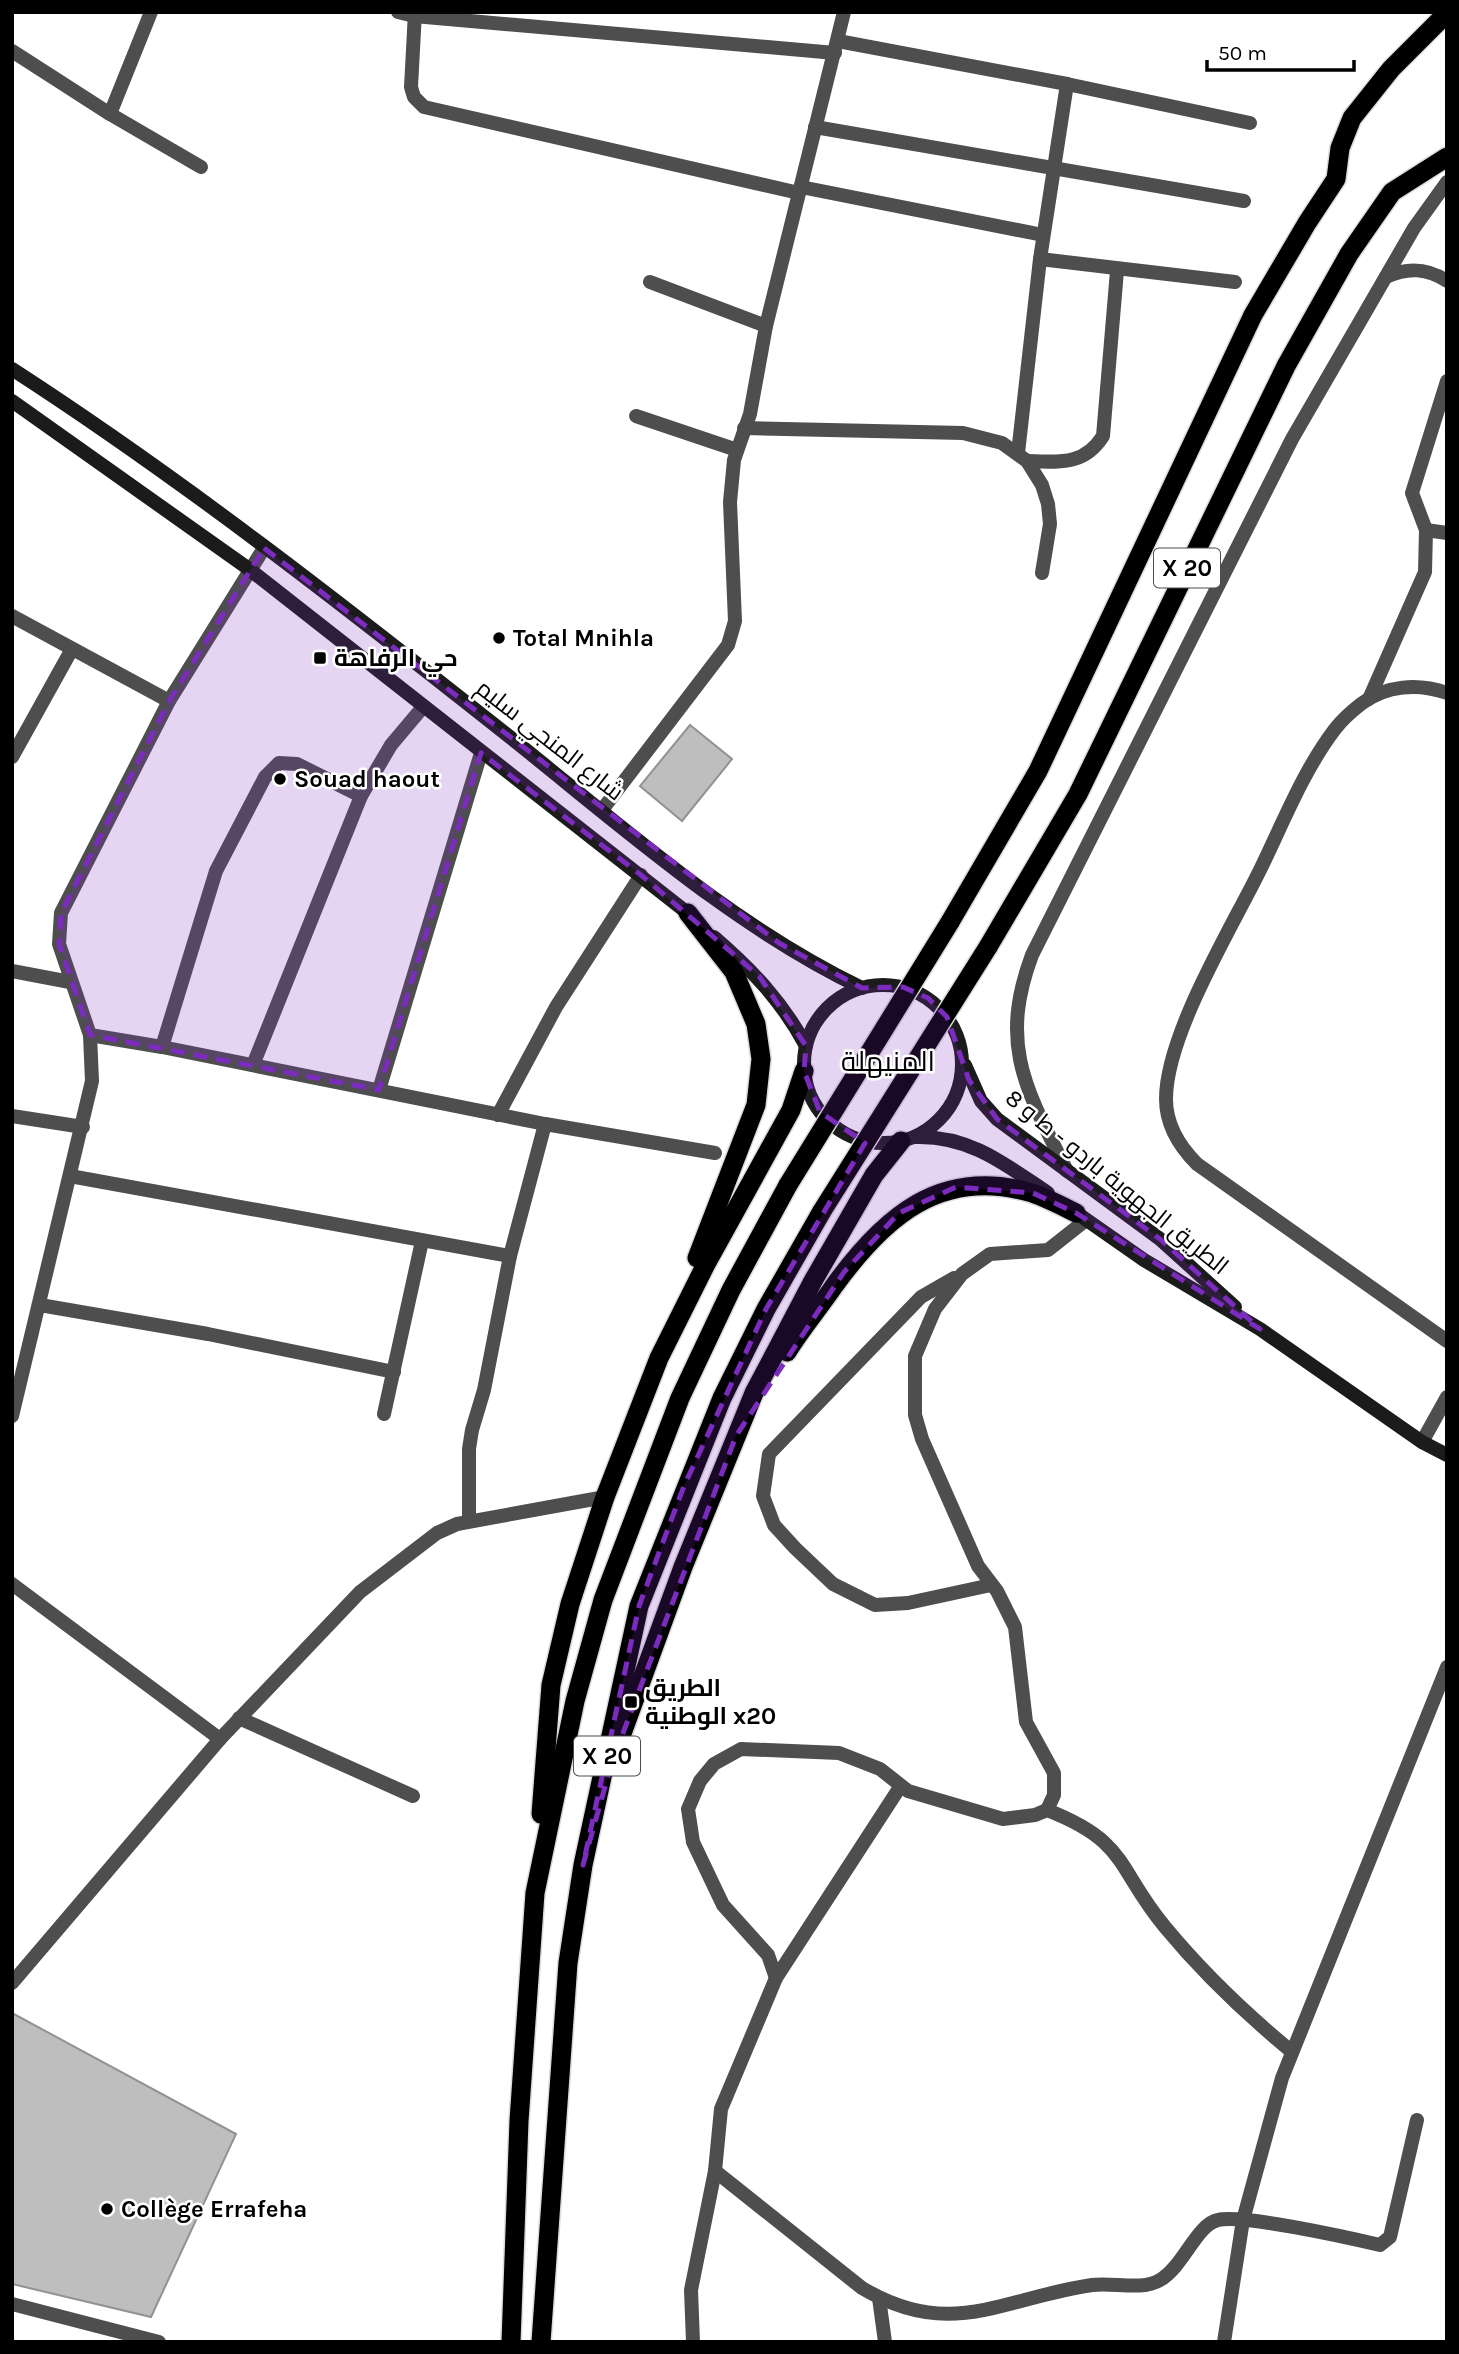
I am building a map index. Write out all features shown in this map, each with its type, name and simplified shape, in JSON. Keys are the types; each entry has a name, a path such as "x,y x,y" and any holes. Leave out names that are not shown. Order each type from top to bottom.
{"highway":[{"name":"X 20","path":"535,1893 575,1701 603,1600 680,1398 731,1290 788,1185 950,922 1038,771 1253,315 1336,179 1342,140 1360,104 1447,13"},
{"name":"X 20","path":"541,2342 568,1963 583,1865 639,1606 722,1398 766,1309 822,1211 988,947 1077,794 1286,366 1349,254 1392,192 1447,157"},
{"path":"659,1358 756,1104 761,1059 756,1024 734,972 688,913"},
{"name":"X 20","path":"512,2342 519,2121 551,1685 570,1604 605,1496 659,1358 705,1266 791,1110 804,1070"},
{"name":"X 20","path":"583,1865 612,1762 682,1567 754,1393 813,1281 874,1175 908,1139"},
{"path":"736,1436 792,1345 844,1272 870,1239 899,1213 956,1187 983,1185 1033,1193 1081,1216"},
{"path":"497,2342 513,2312"}],"main road":[{"name":"شارع المنجي سليم","path":"12,369 84,416 264,548 602,810 779,943 862,988"},
{"path":"12,401 249,569 688,913 759,975 788,1011 806,1046"},
{"path":"877,985 904,987 928,998 947,1017 959,1041 962,1057 960,1082 951,1105 935,1124 908,1139 878,1143 856,1139 836,1128 820,1112 809,1092 804,1070 806,1046 814,1026 826,1009 842,996 862,988 877,985"},
{"name":"الطريق الجهوية باردو - ط و 8","path":"962,1057 969,1080 997,1119 1160,1240 1260,1329"},
{"name":"الطريق الجهوية باردو - ط و 8","path":"908,1139 936,1136 979,1148 1144,1261 1260,1329 1422,1442 1447,1455"}],"street":[{"path":"110,114 151,12"},
{"path":"398,12 837,47 1067,84 1251,123"},
{"path":"602,810 728,645 735,621 730,482 737,450 750,414 766,326 844,12"},
{"path":"414,14 411,87 414,97 424,107 800,190 1043,235"},
{"path":"12,51 110,114 201,167"},
{"path":"1023,457 1040,259 1067,84"},
{"path":"815,127 1244,201"},
{"name":"X 20","path":"1068,1172 1031,1099 1021,1071 1016,1042 1021,983 1047,919 1149,725 1268,483 1414,228 1447,182"},
{"path":"1040,259 1117,271 1235,282"},
{"path":"1386,277 1412,270 1425,271 1447,281"},
{"path":"1023,457 1068,462 1083,458 1095,449 1103,436 1117,271"},
{"path":"650,282 766,326"},
{"path":"1369,699 1425,572 1426,530 1412,493 1447,381"},
{"path":"636,416 737,450"},
{"path":"744,428 963,433 1002,443 1023,457 1042,485 1048,504 1050,524 1042,573"},
{"path":"1426,530 1447,533"},
{"path":"12,1416 92,1081 90,1035 59,944 61,913 169,701 264,548"},
{"path":"12,616 169,701"},
{"path":"12,757 72,649"},
{"path":"1447,693 1422,685 1392,689 1369,699 1335,729 1310,771 1176,1043 1169,1074 1168,1117 1184,1151 1216,1180 1447,1341"},
{"path":"253,1065 361,796 391,745 423,707"},
{"path":"379,1090 481,753"},
{"path":"162,1047 216,871 265,777 279,763 298,764 361,796"},
{"path":"498,1115 556,1007 641,876"},
{"path":"12,971 70,982"},
{"path":"90,1035 545,1124 715,1153"},
{"path":"12,1116 83,1127"},
{"path":"469,1520 469,1449 484,1390 510,1256 545,1124"},
{"path":"70,1176 510,1256"},
{"path":"991,1585 908,1603 875,1605 833,1584 774,1525 763,1496 769,1454 921,1297 962,1274 990,1254 1048,1250 1081,1216"},
{"path":"384,1414 422,1241"},
{"path":"776,1979 768,1955 723,1905 693,1842 688,1809 701,1781 714,1763 741,1749 839,1753 880,1769 900,1787 1003,1819 1035,1815 1046,1810 1054,1796 1054,1773 1027,1722 1014,1627 978,1566 922,1439 915,1415 915,1356 935,1310 962,1274"},
{"path":"40,1305 208,1334 394,1372"},
{"path":"1422,1442 1447,1397"},
{"path":"12,1983 220,1739 360,1592 438,1533 469,1520 605,1496"},
{"path":"12,1584 220,1739"},
{"path":"1224,2342 1243,2220 1291,2051 1447,1667"},
{"path":"239,1718 413,1796"},
{"path":"693,2342 691,2290 715,2171 721,2109 776,1979 900,1787"},
{"path":"1046,1810 1096,1833 1113,1848 1163,1925 1234,2004 1291,2051"},
{"path":"715,2171 862,2288 879,2298 908,2311 966,2314 1090,2285 1156,2283 1182,2262 1209,2224 1218,2220 1243,2220 1380,2245 1386,2242 1394,2222 1417,2120"},
{"path":"879,2298 885,2342"},
{"path":"12,2304 159,2342"}],"highlighted area":[{"path":"264,548 779,943 862,988 903,987 928,998 947,1017 969,1080 997,1119 1160,1239 1260,1329 1076,1213 1033,1193 956,1187 899,1213 844,1272 736,1436 612,1762 583,1865 639,1606 684,1486 766,1309 865,1143 820,1112 804,1071 806,1046 759,976 641,875 481,753 379,1090 90,1035 59,944 61,913 169,701"}],"building":[{"path":"690,725 732,759 682,821 640,786"},
{"name":"Collège Errafeha","path":"12,2013 236,2134 151,2317 12,2284"}],"place":[{"name":"Total Mnihla","path":"499,638"},
{"name":"حي الرفاهة","path":"320,658"},
{"name":"Souad haout","path":"280,779"},
{"name":"الطريق الوطنية x20","path":"631,1702"},
{"name":"Collège Errafeha","path":"107,2209"}],"district":[{"name":"المنيهلة","path":"888,1061"}]}
